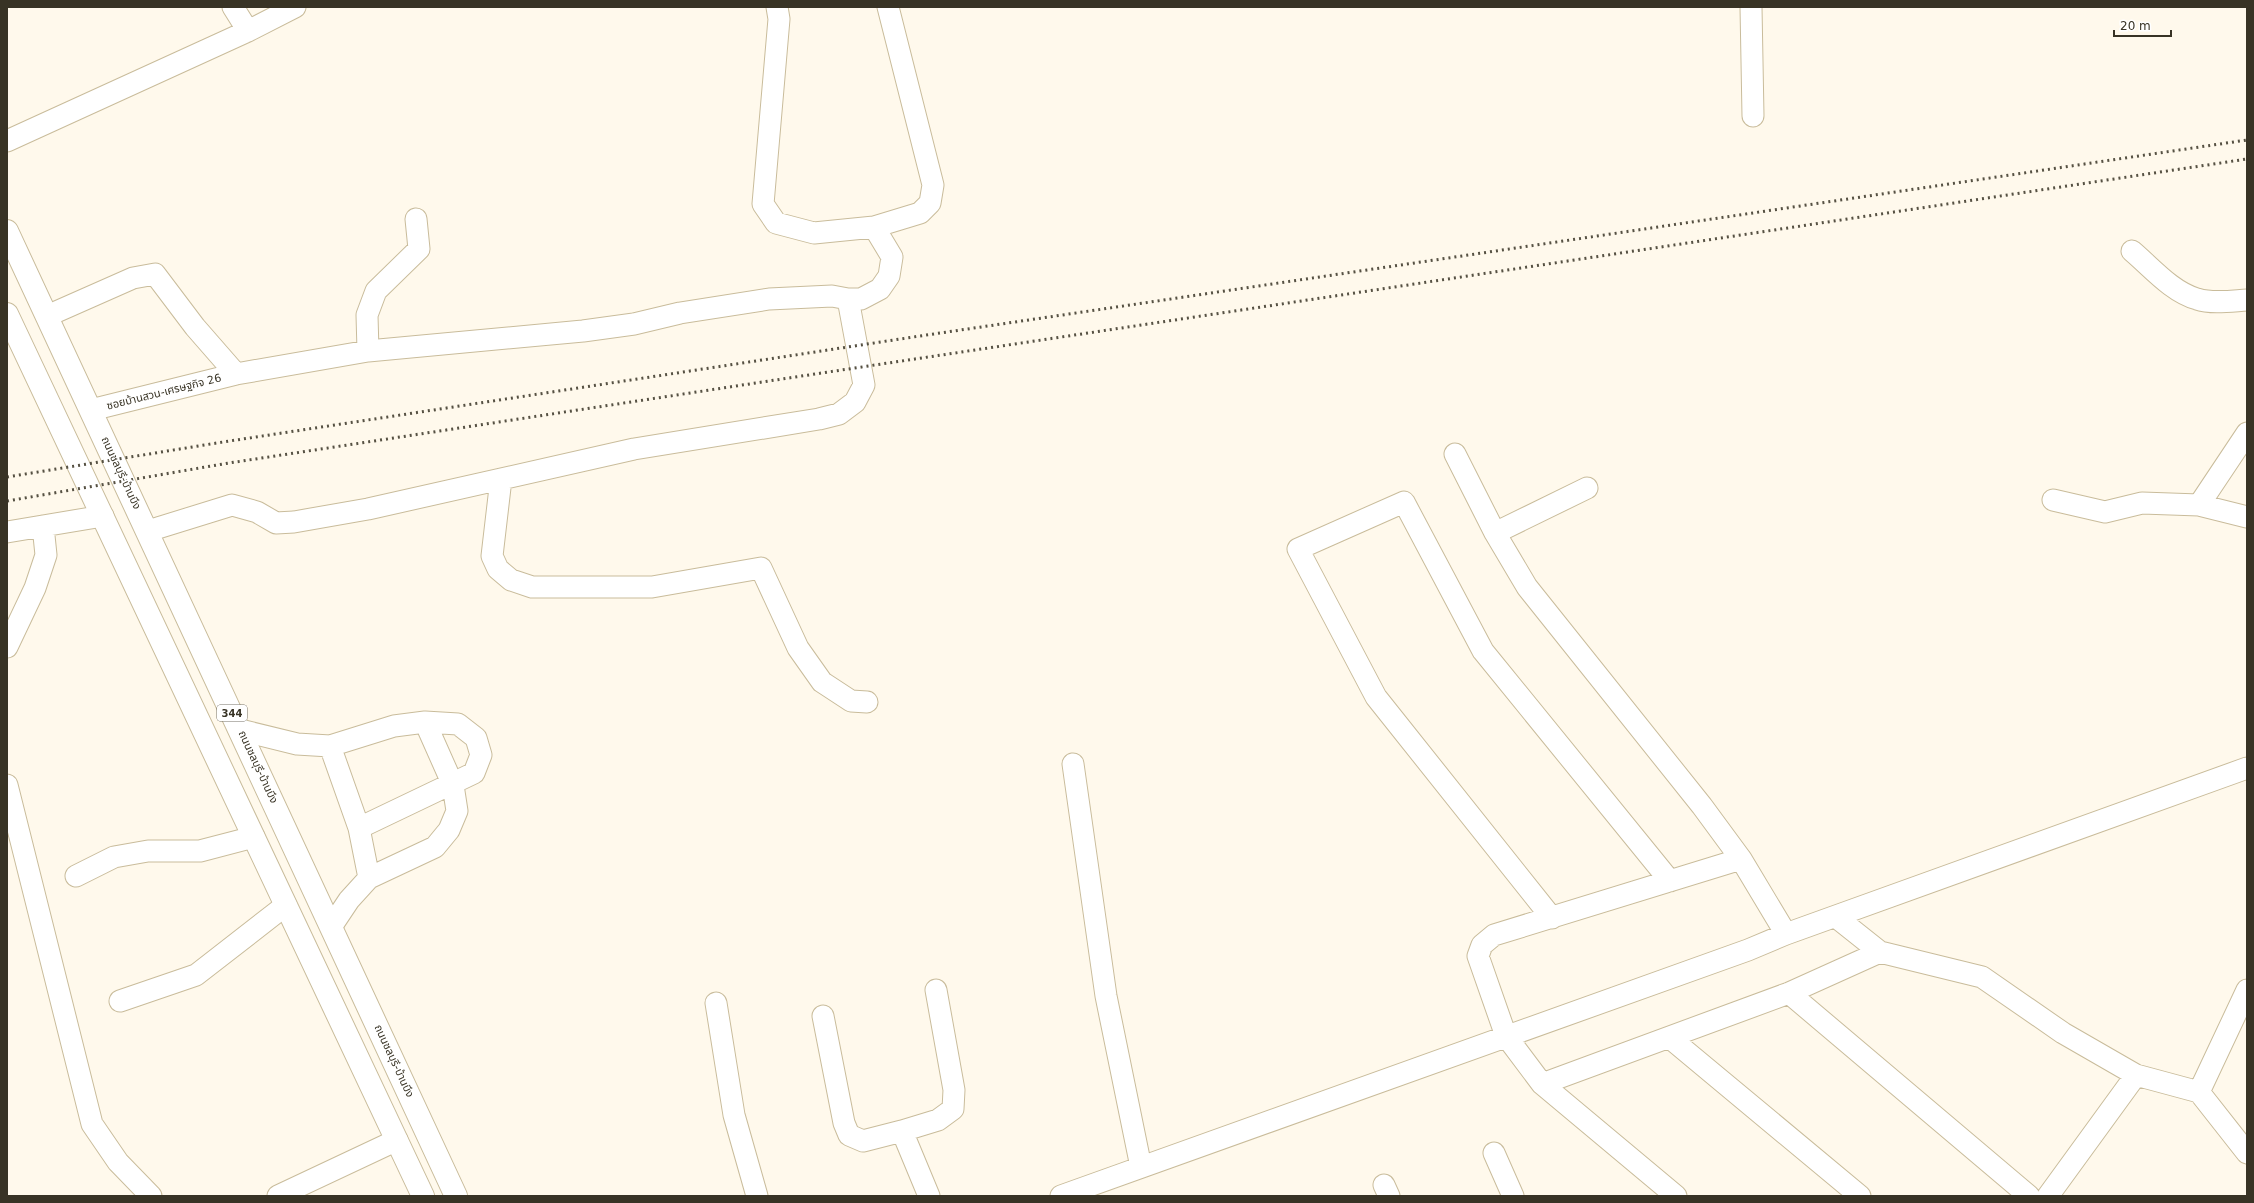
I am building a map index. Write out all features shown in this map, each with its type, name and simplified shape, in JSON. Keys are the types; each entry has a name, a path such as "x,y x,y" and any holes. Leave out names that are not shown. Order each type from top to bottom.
{"highway":[{"name":"ถนนชลบุรี-บ้านบึง","path":"7,230 456,1196"},
{"name":"344","path":"7,314 424,1196"}],"street":[{"path":"233,7 248,31"},
{"path":"7,141 248,31 295,7"},
{"path":"776,7 779,19 763,204 776,224 814,233 874,227 920,213 930,203 933,185 888,7"},
{"path":"1751,7 1753,116"},
{"path":"368,351 367,315 376,291 419,249 416,219"},
{"name":"ซอยบ้านสวน-เศรษฐกิจ 26","path":"91,410 236,374 368,351 583,331 634,324 680,313 769,300 832,296 848,299 861,299 880,289 889,276 892,257 874,227"},
{"path":"2132,251 2181,293 2198,300 2221,302 2247,300"},
{"path":"47,316 133,278 155,274 196,327 236,374"},
{"path":"148,532 232,505 257,512 276,522 294,522 368,509 634,450 819,419 839,414 855,402 864,385 848,299"},
{"path":"2199,505 2247,432"},
{"path":"1455,454 1496,533 1527,587 1702,806 1741,859 1786,934"},
{"path":"501,479 492,556 498,569 511,580 532,587 652,587 761,568 798,648 822,682 851,701 867,702"},
{"path":"1496,533 1587,488"},
{"path":"2053,500 2105,512 2142,503 2199,505 2247,517"},
{"path":"1552,918 1376,697 1298,549 1404,502 1483,651 1670,881"},
{"path":"7,532 103,516"},
{"path":"7,647 35,588 46,555 43,526"},
{"path":"240,730 297,744 330,746 394,726 425,722 458,724 476,738 481,755 474,773 453,785 359,828"},
{"path":"331,927 349,900 369,878 435,847 449,830 457,811 453,785 425,722"},
{"path":"330,746 359,828 369,878"},
{"path":"1073,764 1106,996 1141,1167"},
{"path":"1060,1196 1748,950 1786,934 2247,768"},
{"path":"7,785 92,1124 118,1162 151,1196"},
{"path":"76,876 114,857 148,851 200,851 254,837"},
{"path":"1664,1192 1542,1084 1506,1036 1478,956 1482,945 1494,935 1741,859"},
{"path":"120,1002 196,975 286,905"},
{"path":"1836,916 1880,952 1982,977 2063,1033 2136,1075 2199,1092 2247,1153"},
{"path":"1542,1084 1789,993 1880,952"},
{"path":"823,1016 844,1123 849,1135 863,1141 938,1120 953,1109 954,1090 936,990"},
{"path":"2199,1092 2247,990"},
{"path":"1789,993 2030,1196"},
{"path":"716,1002 734,1115 757,1196"},
{"path":"1670,1038 1860,1196"},
{"path":"2048,1196 2136,1075"},
{"path":"902,1131 929,1196"},
{"path":"278,1196 397,1140"},
{"path":"1494,1153 1512,1196"}],"railway":[{"path":"7,477 223,442 920,336 2247,140"},
{"path":"7,501 229,463 2247,159"}]}
